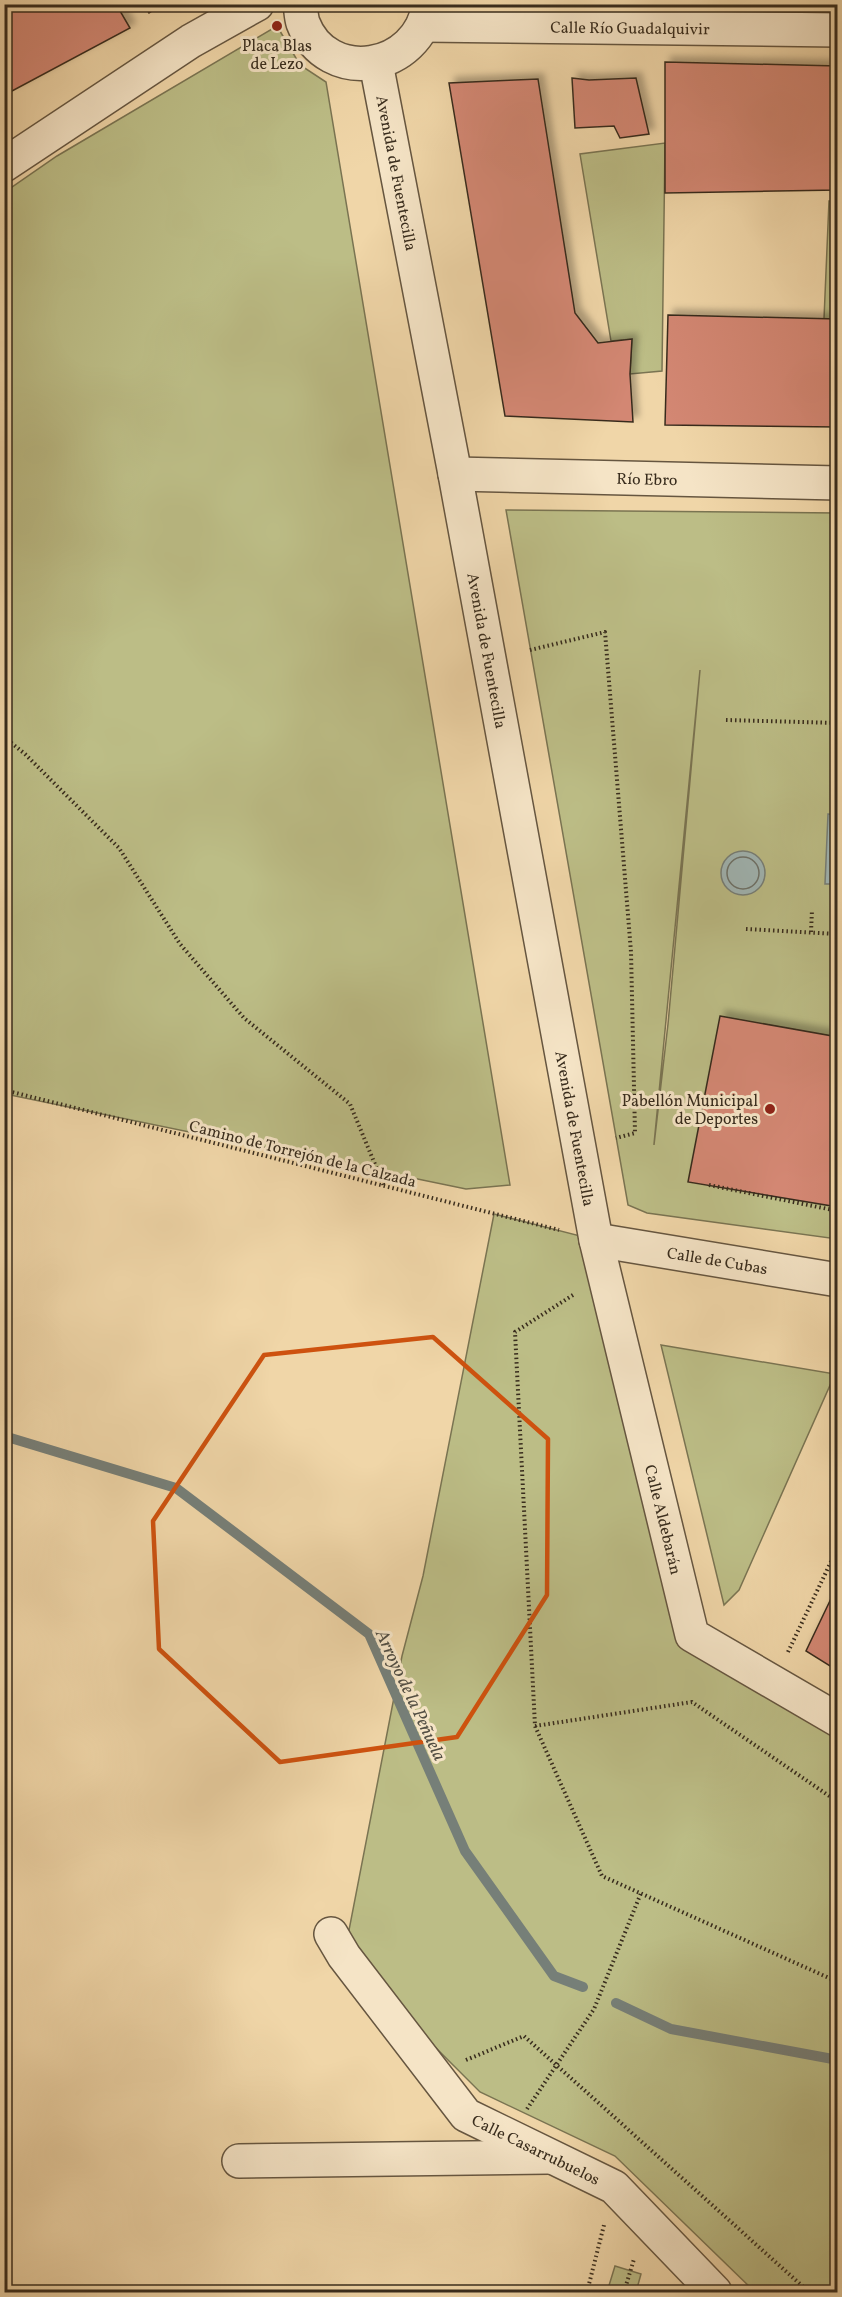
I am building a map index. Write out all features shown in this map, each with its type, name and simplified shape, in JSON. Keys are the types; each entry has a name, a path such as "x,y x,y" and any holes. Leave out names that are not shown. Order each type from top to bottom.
{"street":[{"path":"6,160 191,42 257,4"},
{"path":"300,4 304,23 315,42 333,56 354,63 376,63 405,50 416,39 426,15"},
{"name":"Calle Río Guadalquivir","path":"426,15 789,17 837,30"},
{"name":"Avenida de Fuentecilla","path":"376,63 455,474 596,1240"},
{"name":"Río Ebro","path":"455,474 837,483"},
{"name":"Calle Aldebarán","path":"596,1240 692,1635 837,1720"},
{"name":"Calle de Cubas","path":"596,1240 837,1280"},
{"name":"Calle Casarrubuelos","path":"331,1934 344,1956 466,2115 614,2187 715,2292"},
{"path":"239,2161 553,2157"}],"path":[{"path":"531,650 605,632 631,952 635,1133 616,1138"},
{"path":"726,720 837,723"},
{"path":"4,736 119,848 180,944 244,1018 350,1104 384,1186"},
{"path":"812,910 812,932"},
{"path":"746,929 837,934"},
{"name":"Camino de Torrejón de la Calzada","path":"4,1090 596,1240"},
{"path":"709,1185 837,1211"},
{"path":"604,1275 515,1332 535,1726 603,1876 837,1982"},
{"path":"774,1683 837,1547"},
{"path":"535,1726 692,1702 837,1802"},
{"path":"509,2136 594,2009 641,1893"},
{"path":"434,2073 524,2036 809,2292"},
{"path":"587,2292 614,2187"}],"highlighted area":[{"path":"433,1337 548,1439 547,1595 457,1737 280,1762 159,1649 153,1521 264,1355"}],"green space":[{"path":"277,26 300,65 326,82 510,1185 466,1189 5,1094 5,192 57,156"},
{"path":"665,143 662,371 630,374 632,339 611,341 580,154"},
{"path":"829,201 837,201 837,319 824,319"},
{"path":"506,510 837,513 837,1239 647,1213 628,1205","holes":["700,670 668,1024 654,1145"]},
{"path":"494,1214 596,1240 692,1635 837,1720 837,2292 755,2292 615,2156 480,2092 344,1956 402,1656 423,1576"},
{"path":"661,1345 835,1374 739,1590 724,1605"},
{"path":"615,2266 641,2274 636,2292 607,2292"}],"water":[{"path":"828,814 837,815 837,884 825,884"},
{"path":"743,851 758,858 765,873 758,888 743,895 728,888 721,873 728,858"}],"building":[{"path":"4,4 116,4 130,28 12,91 4,81"},
{"path":"144,4 163,4 149,13"},
{"path":"665,62 838,66 838,190 665,193"},
{"path":"572,78 589,80 636,78 649,134 620,138 614,126 575,128"},
{"path":"538,79 575,313 598,343 632,339 630,374 633,422 505,416 449,83"},
{"path":"668,315 838,319 838,427 665,425"},
{"name":"Pabellón Municipal de Deportes","path":"720,1016 838,1037 838,1207 688,1182"},
{"path":"838,1584 838,1671 806,1651"}],"waterway":[{"name":"Arroyo de la Peñuela","path":"4,1436 176,1488 369,1634 465,1851 554,1976 583,1987"},
{"name":"Arroyo de la Peñuela","path":"616,2003 671,2029 838,2060"}],"place":[{"name":"Placa Blas de Lezo","path":"277,26"},
{"name":"Pabellón Municipal de Deportes","path":"770,1109"}]}
